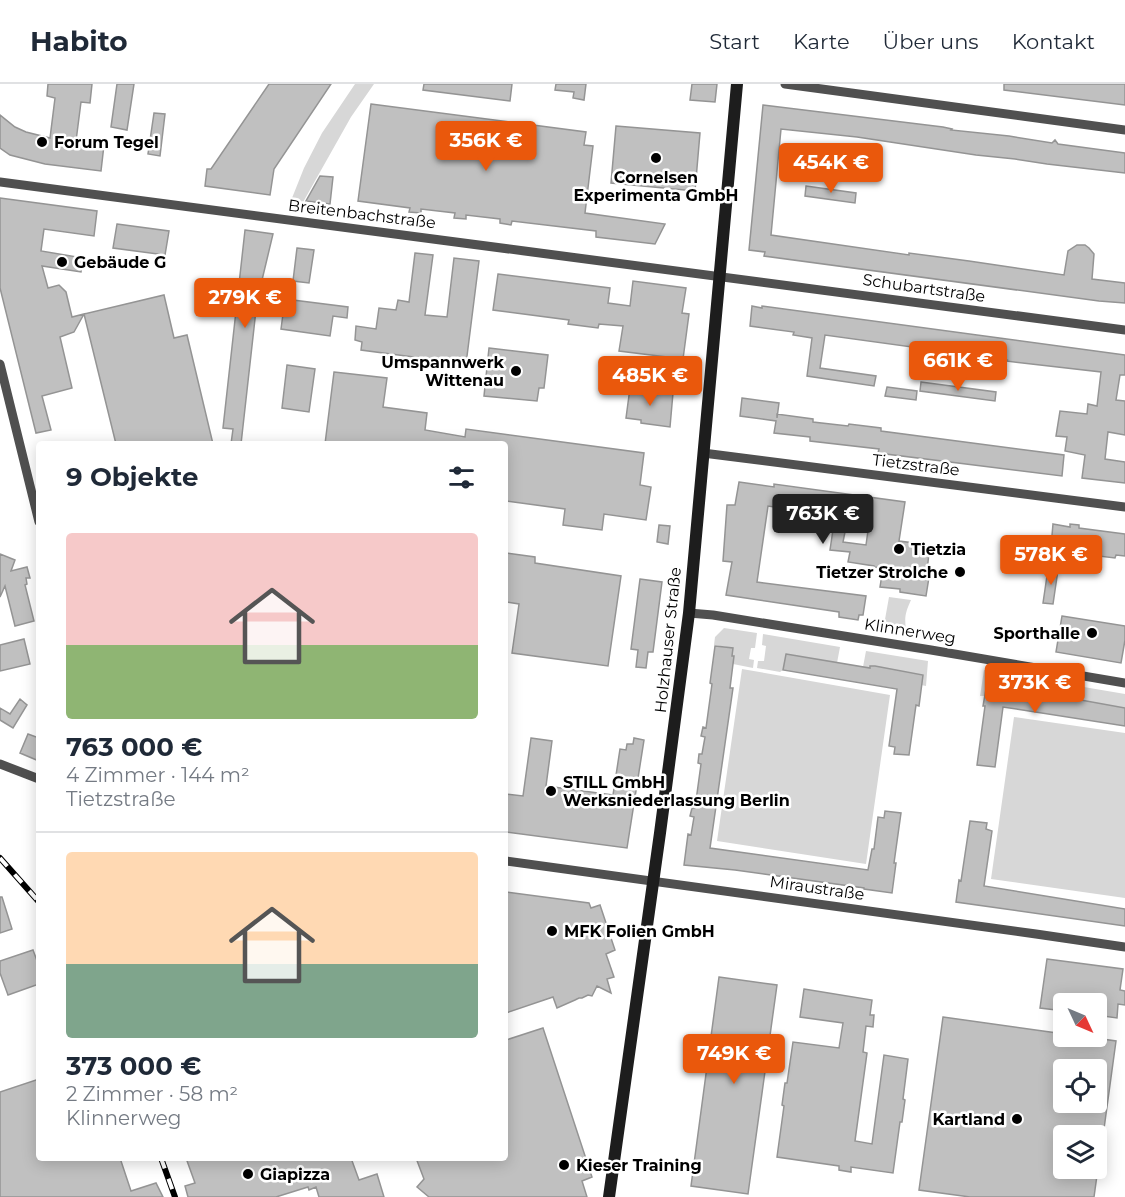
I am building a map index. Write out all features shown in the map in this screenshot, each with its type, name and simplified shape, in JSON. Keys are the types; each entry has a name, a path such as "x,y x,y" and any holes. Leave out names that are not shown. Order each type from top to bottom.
{"main road":[{"name":"Holzhauser Straße","path":"609,1197 689,613 737,84"}],"street":[{"path":"785,84 1125,130"},
{"name":"Breitenbachstraße","path":"0,182 719,276"},
{"name":"Schubartstraße","path":"719,276 1125,330"},
{"path":"0,364 36,510"},
{"name":"Tietzstraße","path":"703,453 1125,507"},
{"name":"Klinnerweg","path":"689,613 931,650 1125,683"},
{"path":"0,765 36,778"},
{"name":"Miraustraße","path":"508,861 1125,947"}],"shaded area":[{"path":"355,84 374,84 351,117 302,204 290,203 304,168 322,133"},
{"path":"889,597 911,600 906,614 906,629 884,625"},
{"path":"724,628 757,633 755,648 751,648 749,659 754,660 753,668 733,664 733,648 714,645 715,637"},
{"path":"763,634 840,647 837,663 786,655 783,670 780,672 757,668 758,661 764,661 766,646 762,645"},
{"path":"866,651 928,661 926,686 921,685 923,675 871,666 870,668 863,667"},
{"path":"742,669 890,695 866,864 717,841"},
{"path":"984,670 1125,694 1125,708 987,683 985,696 980,696"},
{"path":"1014,717 1125,733 1125,898 991,879"}],"building":[{"name":"Forum Tegel","path":"48,84 92,84 90,103 81,102 76,141 104,145 101,171 45,164 10,155 0,148 0,115 15,127 50,138 55,98 47,96"},
{"path":"117,84 134,84 127,130 111,127"},
{"path":"269,84 331,84 274,169 270,195 205,186 207,169 211,169"},
{"path":"424,84 512,84 510,101 423,90"},
{"path":"556,84 586,84 584,100 573,98 574,92 555,90"},
{"path":"692,84 717,84 715,102 690,100"},
{"path":"1004,84 1125,84 1125,105 1004,90"},
{"path":"371,104 586,132 584,145 593,146 585,213 665,224 655,244 596,237 596,231 512,221 511,225 500,223 500,219 466,215 466,219 454,218 455,213 421,209 421,213 409,212 410,208 358,201"},
{"path":"763,105 1052,143 1055,140 1058,144 1125,153 1125,173 781,129 771,235 1064,275 1068,251 1077,245 1085,245 1094,254 1092,279 1125,283 1125,303 764,256 765,252 749,250"},
{"path":"154,113 165,114 160,156 148,154"},
{"name":"Cornelsen Experimenta GmbH","path":"616,126 700,133 695,191 611,183"},
{"path":"320,176 333,177 330,204 306,201"},
{"path":"806,186 856,193 855,203 805,196"},
{"path":"0,198 97,211 94,236 44,229 41,251 83,258 81,272 42,266 48,288 59,285 66,292 72,317 84,314 74,332 60,337 72,388 42,396 51,430 36,433 0,288"},
{"path":"117,224 169,231 165,255 113,248"},
{"path":"245,230 273,234 257,301 241,441 231,441 233,429 223,428"},
{"path":"297,248 314,250 309,283 293,281"},
{"path":"415,253 433,255 425,315 447,317 454,258 479,261 466,364 361,350 362,342 355,340 356,326 376,329 379,308 396,310 398,300 409,302"},
{"path":"498,274 610,288 608,303 630,306 633,281 686,288 682,313 689,314 683,359 619,351 623,326 599,324 598,328 568,324 569,320 493,310"},
{"path":"164,295 174,338 187,335 212,441 115,441 84,314"},
{"path":"285,299 348,307 347,318 333,316 330,336 281,329"},
{"path":"752,306 1125,355 1125,375 1120,375 1116,400 1125,401 1125,435 1108,432 1105,459 1125,462 1125,483 1082,478 1085,455 1065,451 1067,437 1056,436 1060,411 1087,414 1088,404 1097,406 1101,372 825,335 820,368 876,376 874,386 807,376 812,338 793,335 794,332 750,326"},
{"name":"Umspannwerk Wittenau","path":"489,348 548,355 544,388 539,388 537,401 484,396"},
{"path":"287,365 315,369 309,412 282,408"},
{"path":"334,372 387,378 383,407 427,413 425,430 465,437 466,429 644,453 640,485 651,487 646,520 604,514 602,530 563,525 565,509 508,501 508,441 325,441"},
{"path":"921,382 996,392 995,401 920,391"},
{"path":"887,387 917,391 916,400 885,396"},
{"path":"630,388 673,393 670,427 641,423 641,420 626,418"},
{"path":"742,398 779,403 778,414 813,419 813,422 881,428 881,431 1064,455 1062,476 878,453 879,449 810,441 810,437 774,433 776,421 740,416"},
{"path":"739,482 774,487 774,484 905,502 899,541 922,544 921,552 929,553 927,571 930,571 926,596 900,592 900,589 880,587 883,568 848,562 850,552 830,550 835,516 768,506 757,582 866,596 863,615 859,615 858,620 839,617 839,612 726,595 732,562 723,561 727,505 735,505","holes":["847,505 871,509 866,545 843,542"]},
{"path":"1053,524 1070,527 1070,524 1079,525 1079,528 1125,534 1125,556 1116,555 1115,558 1099,556 1098,558 1066,555 1067,549 1051,547"},
{"path":"659,525 670,526 668,544 657,542"},
{"path":"508,553 535,557 535,563 621,576 608,666 512,653 519,604 508,602"},
{"path":"0,554 15,560 11,571 27,567 30,578 26,578 27,584 25,585 34,621 15,626 5,586 0,597"},
{"path":"1048,569 1058,570 1053,604 1043,603"},
{"path":"640,579 662,582 653,652 648,652 646,668 636,667 638,650 631,649"},
{"name":"Sporthalle","path":"1062,616 1125,626 1121,663 1056,652"},
{"path":"24,639 30,664 0,671 0,645"},
{"path":"715,646 733,648 732,656 734,656 730,688 733,688 710,848 868,870 872,849 874,849 878,817 884,818 885,811 901,813 892,893 735,870 684,865 688,834 691,835 694,817 690,816 692,808 695,808 701,764 698,763 699,754 702,754 705,737 701,736 703,727 706,728"},
{"path":"786,654 923,675 909,755 894,754 895,747 889,746 897,689 783,670"},
{"path":"987,683 1125,708 1125,726 1003,707 995,767 977,765"},
{"path":"20,699 27,705 13,728 0,720 0,708 10,714"},
{"path":"28,734 36,737 36,760 20,753"},
{"name":"STILL GmbH Werksniederlassung Berlin","path":"531,738 552,741 546,786 613,795 620,749 626,750 627,744 633,744 634,738 644,740 627,848 508,832 508,794 523,796"},
{"path":"970,821 987,823 986,829 992,831 984,886 1125,909 1125,926 956,902"},
{"name":"MFK Folien GmbH","path":"508,892 589,903 591,908 600,905 615,950 606,954 614,977 607,979 611,993 597,986 592,996 579,998 557,1008 553,997 508,1012"},
{"path":"0,897 2,897 12,929 0,933"},
{"path":"33,950 36,958 36,985 8,995 0,973 0,961"},
{"path":"1047,959 1123,969 1120,990 1125,991 1125,1005 1118,1004 1117,1018 1107,1017 1107,993 1053,993 1053,1010 1040,1008"},
{"path":"719,977 777,985 748,1194 691,1186"},
{"path":"804,989 872,1000 870,1015 874,1015 873,1027 866,1026 863,1052 867,1053 855,1141 872,1144 884,1055 908,1059 903,1099 905,1100 893,1173 851,1167 851,1172 839,1170 839,1166 777,1157 785,1083 787,1083 793,1042 839,1048 843,1023 800,1017"},
{"name":"Kartland","path":"943,1017 1053,1032 1053,1047 1107,1047 1107,1040 1116,1041 1107,1107 1107,1059 1053,1059 1053,1113 1106,1113 1105,1125 1053,1125 1053,1179 1096,1179 1094,1197 970,1197 919,1190"},
{"path":"543,1028 592,1177 582,1181 587,1197 429,1197 417,1187 424,1179 417,1161 508,1161 508,1039"},
{"path":"36,1080 36,1161 121,1161 131,1191 156,1183 163,1197 0,1197 0,1092"},
{"name":"Giapizza","path":"187,1161 352,1161 359,1180 377,1174 384,1197 319,1197 316,1187 309,1190 308,1187 276,1197 188,1197 185,1186 195,1183"}],"railway":[{"path":"0,858 36,899"},
{"path":"162,1161 175,1197"}],"place":[{"name":"Forum Tegel","path":"42,142"},
{"name":"Cornelsen Experimenta GmbH","path":"656,158"},
{"name":"Gebäude G","path":"62,262"},
{"name":"Umspannwerk Wittenau","path":"516,371"},
{"name":"Tietzia","path":"899,549"},
{"name":"Tietzer Strolche","path":"960,572"},
{"name":"Sporthalle","path":"1092,633"},
{"name":"STILL GmbH Werksniederlassung Berlin","path":"551,791"},
{"name":"MFK Folien GmbH","path":"552,931"},
{"name":"Kartland","path":"1017,1119"},
{"name":"Kieser Training","path":"564,1165"},
{"name":"Giapizza","path":"248,1174"}]}
